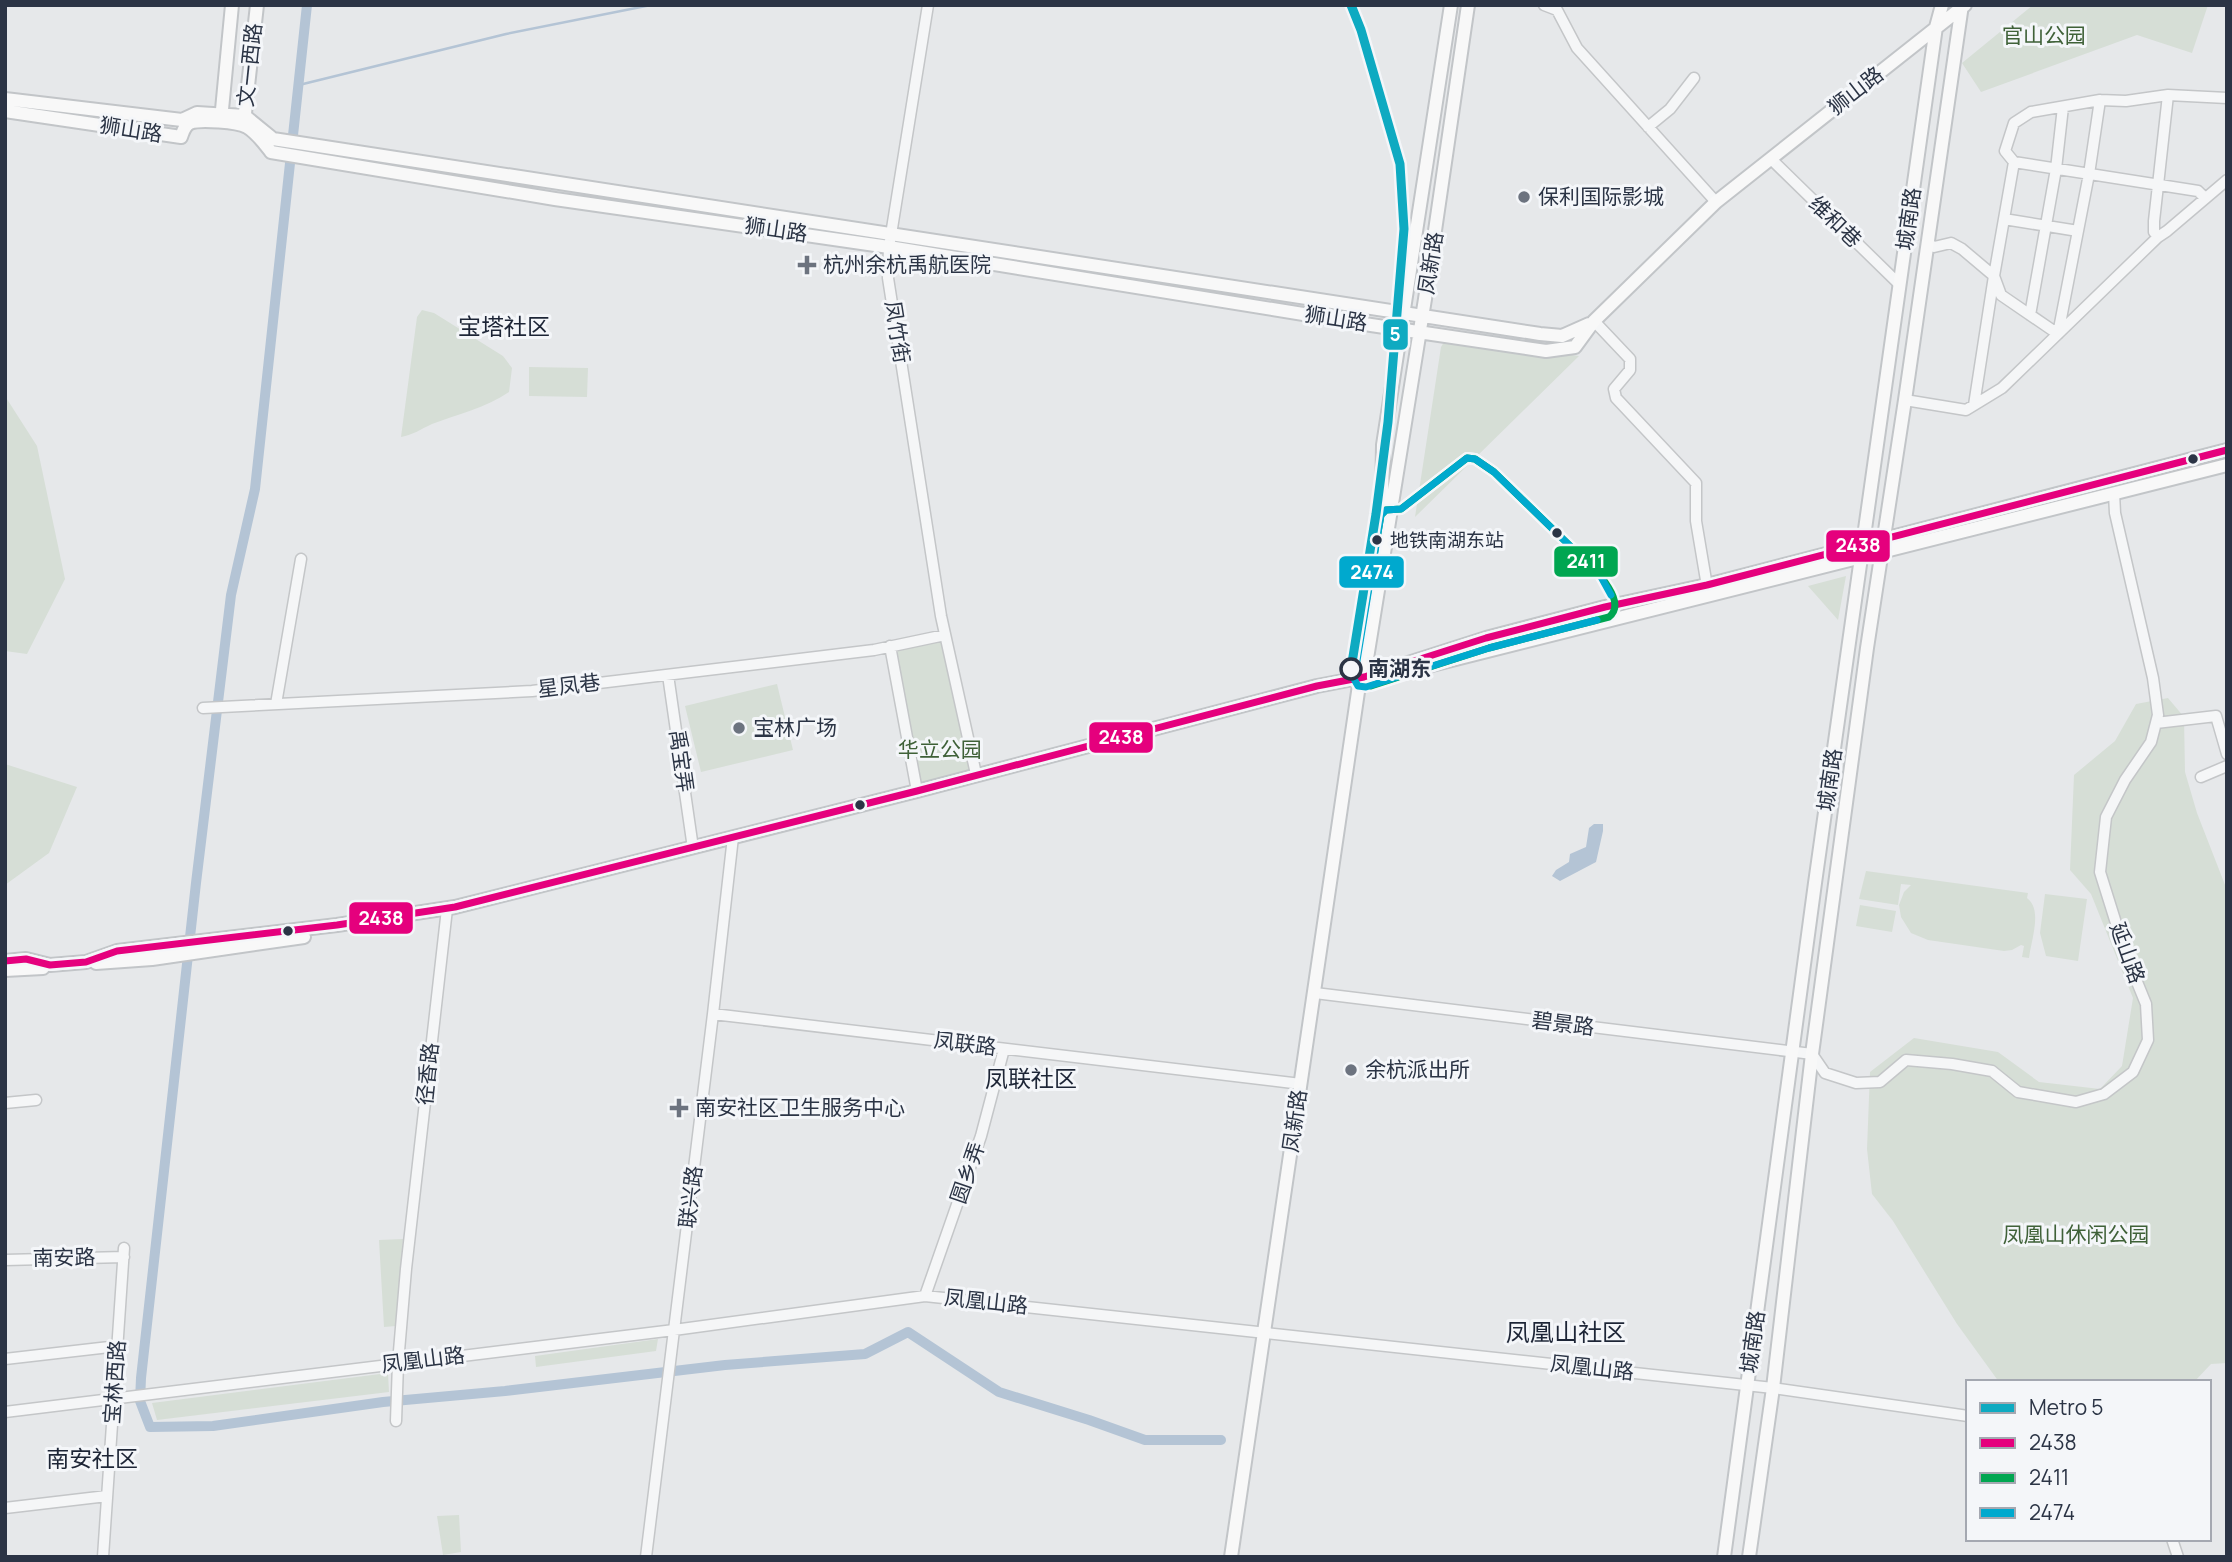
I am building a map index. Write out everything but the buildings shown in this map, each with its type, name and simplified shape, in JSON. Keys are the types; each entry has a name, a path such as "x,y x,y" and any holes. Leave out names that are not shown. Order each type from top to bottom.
{"main road":[{"name":"文一西路","path":"221,118 232,5"},
{"name":"文一西路","path":"245,121 257,5"},
{"name":"凤新路","path":"1231,1557 1360,680 1382,502 1383,444 1451,5"},
{"name":"凤新路","path":"1360,680 1420,331 1468,5"},
{"name":"城南路","path":"1724,1557 1792,1052 1936,27 1942,5"},
{"name":"狮山路","path":"312,152 568,201 889,247 1546,351 1575,347 1594,321 1716,202 1963,6"},
{"name":"城南路","path":"1749,1557 1773,1388 1812,1054 1882,544 1963,6"},
{"name":"狮山路","path":"5,99 182,120 197,113 245,121 272,146 892,233 1563,336 1594,321"},
{"name":"狮山路","path":"5,111 181,137 184,128 191,123 221,118"},
{"path":"446,912 693,848 732,841 976,774 1317,686 1360,680 1440,662 2227,450"},
{"path":"1882,544 2227,465"},
{"path":"5,970 200,947 337,925 446,912 978,780 1319,693 1360,680"},
{"path":"5,961 26,959 50,965 86,962 117,951 169,951"}],"street":[{"name":"凤竹街","path":"928,5 889,247 888,278 941,616 976,774"},
{"path":"1544,5 1557,10 1577,48 1716,202"},
{"path":"1648,127 1670,109 1694,78"},
{"path":"2158,237 2154,232 2154,221 2168,95"},
{"path":"2205,198 2198,191 2014,162 2005,151 2014,123 2031,112 2100,100 2126,101 2168,95 2227,99"},
{"path":"2057,334 2089,174 2100,100"},
{"path":"2030,315 2056,169 2063,107"},
{"name":"维和巷","path":"1771,159 1900,285"},
{"path":"1974,405 2014,162"},
{"path":"1905,400 1966,410 2001,388 2158,237 2227,180"},
{"path":"2004,219 2078,231"},
{"path":"1927,243 1934,247 1951,243 1962,249 1994,276 2001,295 2057,334"},
{"path":"1594,321 1630,359 1630,370 1614,389 1615,398 1696,484 1696,521 1708,590"},
{"name":"延山路","path":"1812,1054 1825,1073 1856,1083 1881,1082 1906,1060 1992,1071 2018,1092 2076,1102 2104,1094 2133,1072 2148,1040 2146,1004 2126,955 2100,872 2106,817 2125,780 2151,742 2158,715 2153,678 2116,513 2114,493"},
{"path":"276,704 301,559"},
{"name":"星凤巷","path":"203,708 532,691 874,650 945,635"},
{"path":"890,646 917,790"},
{"name":"禹宝弄","path":"668,675 693,848"},
{"path":"2156,723 2216,716 2227,754"},
{"path":"2201,777 2227,766"},
{"name":"联兴路","path":"646,1557 732,841"},
{"name":"径香路","path":"397,1416 398,1363 410,1239 446,912"},
{"name":"碧景路","path":"1315,993 1812,1054"},
{"name":"凤联路","path":"713,1014 1301,1084"},
{"name":"圆乡弄","path":"925,1296 981,1136 1004,1049"},
{"path":"5,1103 36,1100"},
{"name":"南安路","path":"5,1260 124,1253"},
{"name":"宝林西路","path":"103,1557 124,1253"},
{"name":"凤凰山路","path":"5,1412 674,1330 925,1296 1747,1385 1966,1416"},
{"path":"5,1359 118,1346"},
{"path":"5,1508 107,1496"}],"green space":[{"name":"官山公园","path":"2033,5 2208,5 2192,53 2137,35 1981,92 1962,63"},
{"path":"422,310 434,313 503,356 512,368 509,392 481,407 401,437 417,317"},
{"path":"1447,337 1579,356 1415,517 1441,347"},
{"path":"529,367 588,368 587,397 529,396"},
{"path":"5,396 37,446 65,579 27,654 5,651"},
{"path":"1846,576 1838,620 1808,586"},
{"name":"华立公园","path":"941,635 971,771 920,786 897,650"},
{"name":"宝林广场","path":"777,684 793,750 701,772 685,706"},
{"name":"凤凰山休闲公园","path":"2168,698 2184,717 2185,772 2197,813 2227,890 2227,1363 2211,1364 2196,1380 1998,1380 1957,1324 1893,1221 1872,1194 1867,1149 1870,1072 1914,1038 1998,1052 2039,1082 2100,1089 2122,1066 2133,998 2091,894 2070,870 2074,775 2115,741 2136,704"},
{"path":"5,764 77,787 49,853 5,885"},
{"path":"1866,871 2028,893 2027,898 2032,903 2035,918 2029,958 2022,957 2024,946 2021,945 2004,951 1928,940 1911,933 1901,917 1899,905 1904,892 1911,885 1901,884 1898,905 1859,899"},
{"path":"2045,894 2087,899 2078,961 2046,956 2040,933"},
{"path":"1860,905 1896,911 1892,932 1856,926"},
{"path":"403,1239 396,1326 384,1327 379,1240"},
{"path":"658,1339 656,1351 536,1367 535,1356"},
{"path":"388,1373 389,1392 157,1420 152,1403"},
{"path":"459,1515 461,1552 443,1555 437,1516"}],"water":[{"path":"1594,824 1603,824 1596,862 1560,881 1552,876 1569,862 1570,854 1586,847 1589,828"}],"waterway":[{"path":"307,5 255,489 231,595 141,1378 140,1401 150,1427 213,1426 383,1402 505,1391 725,1365 865,1354 908,1332 999,1392 1145,1440 1221,1440"},
{"path":"299,85 506,34 651,5"}],"metro line":[{"name":"5","path":"1351,5 1361,30 1400,164 1404,229 1388,422 1351,669"}],"transit line":[{"name":"2438","path":"5,961 26,959 50,965 86,962 117,951 337,925 455,907 917,791 1317,686 1364,677 1486,638 1605,607 1707,585 2227,450"},
{"name":"2411","path":"1355,668 1381,515 1386,510 1401,509 1467,458 1475,459 1494,472 1600,575 1613,596 1615,607 1609,617 1489,648 1371,686"},
{"name":"2474","path":"1597,620 1489,648 1366,687 1358,686 1354,679 1381,515 1386,510 1401,509 1467,458 1475,459 1494,472 1600,575 1611,595"}],"place":[{"name":"保利国际影城","path":"1524,197"},
{"name":"杭州余杭禹航医院","path":"807,265"},
{"name":"地铁南湖东站","path":"1377,540"},
{"name":"南湖东","path":"1351,669"},
{"name":"宝林广场","path":"739,728"},
{"name":"余杭派出所","path":"1351,1070"},
{"name":"南安社区卫生服务中心","path":"679,1108"}],"district":[{"name":"宝塔社区","path":"504,327"},
{"name":"凤联社区","path":"1031,1079"},
{"name":"凤凰山社区","path":"1566,1333"},
{"name":"南安社区","path":"92,1459"}]}
